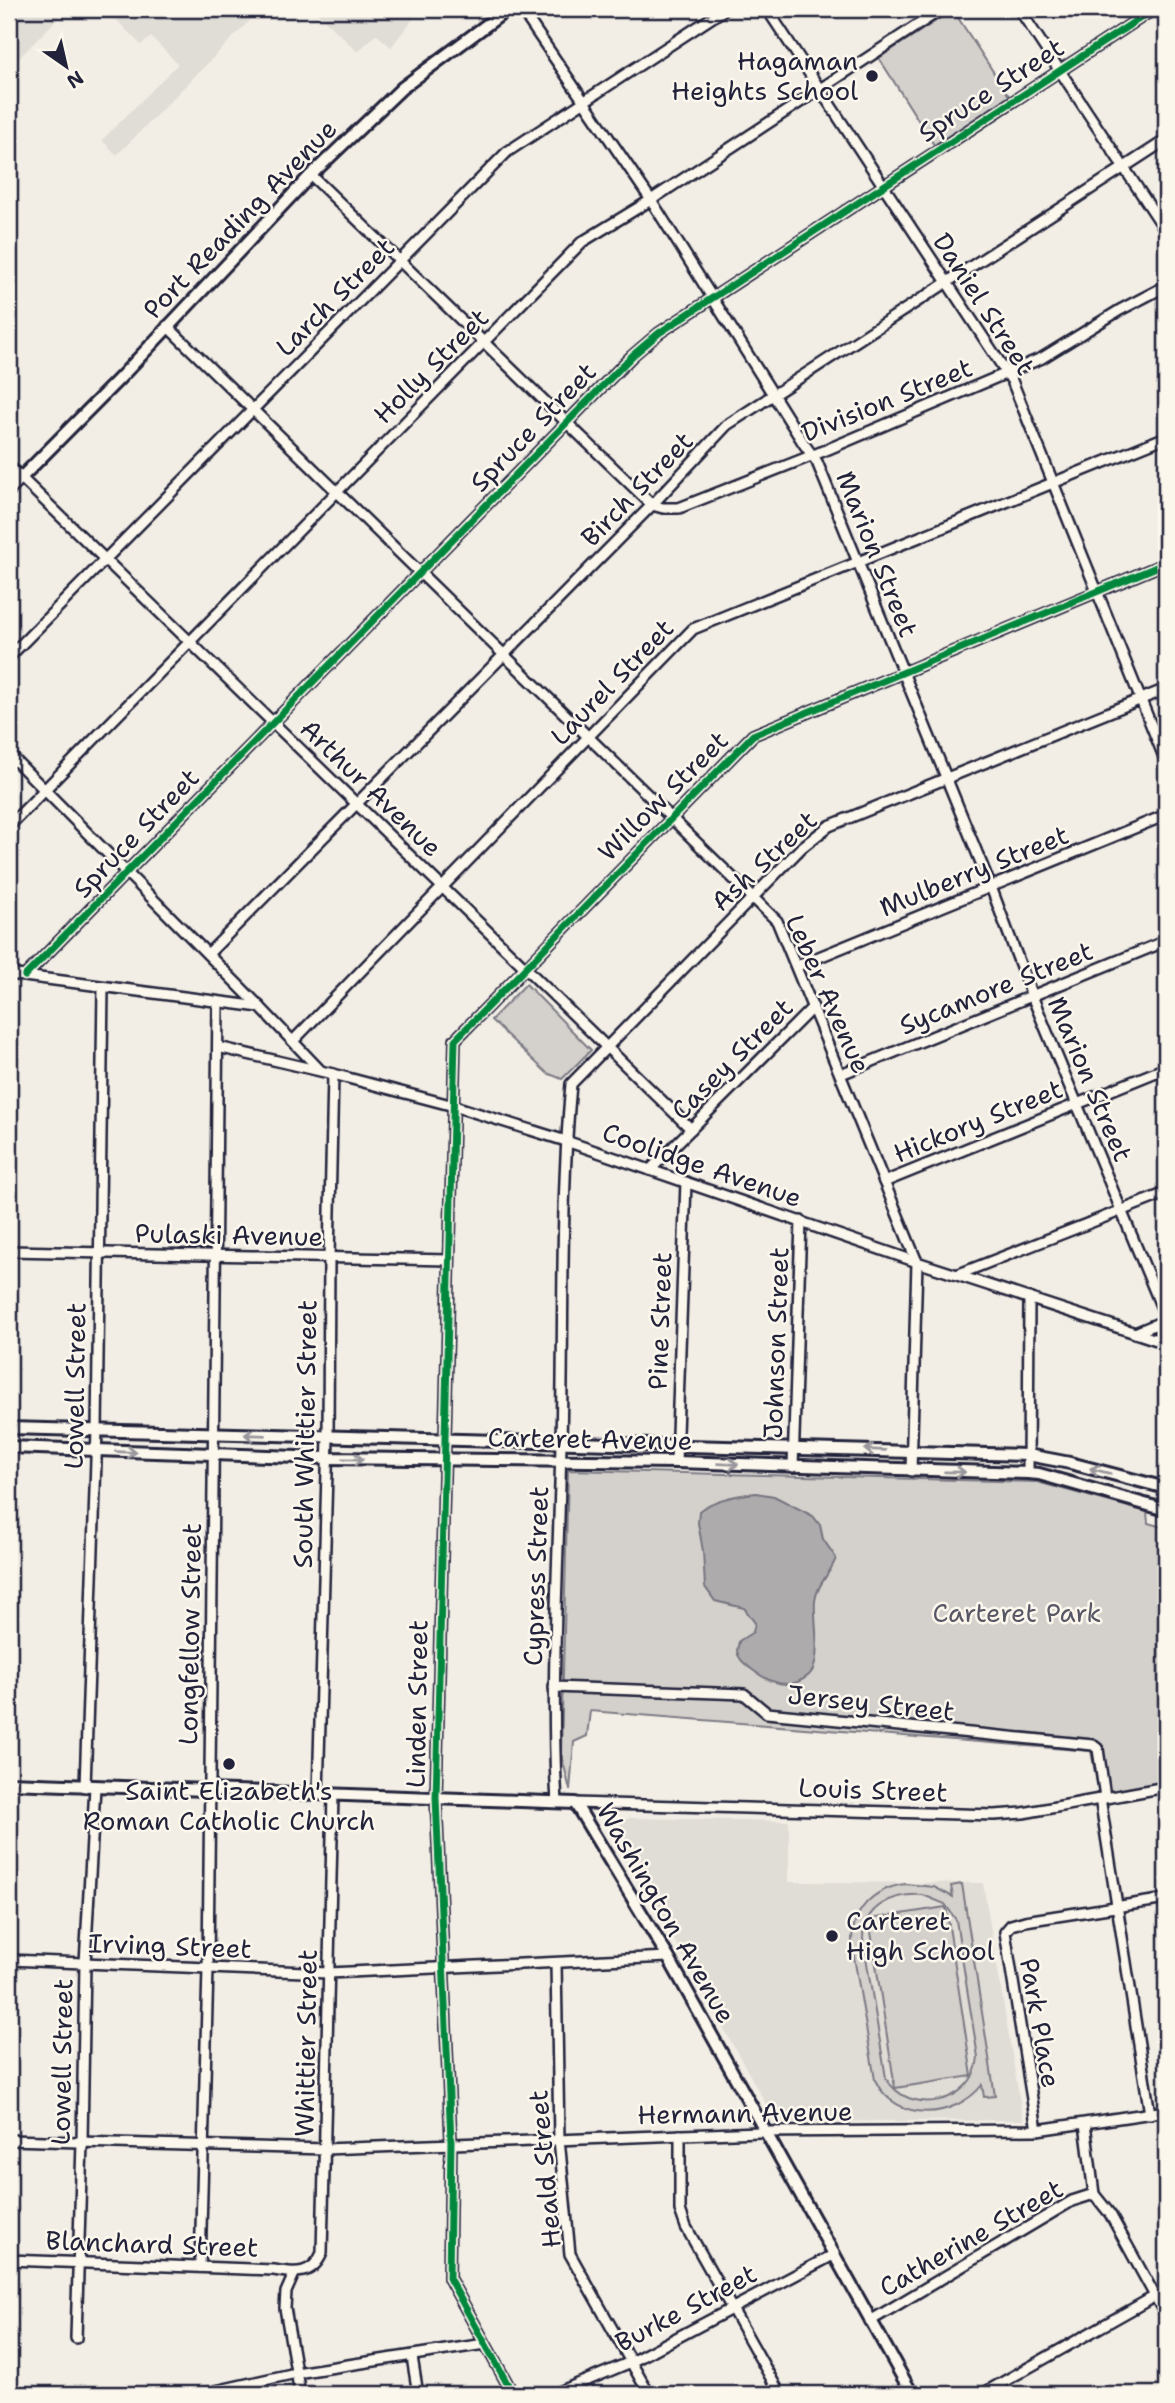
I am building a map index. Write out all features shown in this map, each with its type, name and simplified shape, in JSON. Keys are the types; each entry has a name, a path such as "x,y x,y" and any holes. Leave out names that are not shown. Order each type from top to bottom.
{"street":[{"name":"Port Reading Avenue","path":"9,491 312,175 402,88 508,9"},
{"name":"Marion Street","path":"521,9 651,200 817,462 991,887 1032,996 1166,1319"},
{"name":"Larch Street","path":"9,657 507,152 725,9"},
{"name":"Daniel Street","path":"767,9 1007,373 1166,762"},
{"name":"Holly Street","path":"9,826 582,242 651,200 942,9"},
{"path":"1018,9 1166,232"},
{"name":"Spruce Street","path":"25,976 632,356 659,333 1154,9"},
{"name":"Birch Street","path":"208,954 356,802 506,654 727,425 1166,140"},
{"path":"312,175 652,505"},
{"name":"Division Street","path":"652,505 679,508 1007,373 1042,358 1120,310 1166,286"},
{"name":"Leber Avenue","path":"167,326 777,921 917,1262"},
{"name":"Laurel Street","path":"293,1041 693,629 1166,437"},
{"name":"Arthur Avenue","path":"9,466 191,640 691,1129"},
{"name":"Willow Street","path":"454,1106 456,1038 753,735 1166,563"},
{"name":"Ash Street","path":"566,1141 571,1084 801,848 829,826 1166,689"},
{"path":"9,754 261,1007 321,1071"},
{"name":"Mulberry Street","path":"797,966 1166,815"},
{"name":"Sycamore Street","path":"841,1074 1166,941"},
{"path":"9,974 261,1007"},
{"name":"Lowell Street","path":"76,2338 90,1787 103,986"},
{"name":"Longfellow Street","path":"200,2267 208,1968 218,1002"},
{"name":"Casey Street","path":"650,1170 813,1007"},
{"name":"Coolidge Avenue","path":"218,1047 454,1106 566,1141 917,1262 1166,1343"},
{"name":"Hickory Street","path":"884,1182 1166,1068"},
{"name":"South Whittier Street","path":"318,1794 328,1437 333,1074"},
{"name":"Linden Street","path":"454,1106 436,1798 449,2144 449,2278 513,2394"},
{"name":"Cypress Street","path":"556,1803 554,1687 566,1141"},
{"name":"Pine Street","path":"676,1462 686,1182"},
{"path":"959,1274 1166,1193"},
{"name":"Johnson Street","path":"793,1467 801,1221"},
{"name":"Pulaski Avenue","path":"9,1251 449,1260"},
{"path":"911,1471 917,1262"},
{"path":"1028,1473 1029,1297"},
{"path":"1135,1333 1166,1319"},
{"name":"Carteret Avenue","path":"9,1428 1028,1455 1166,1488"},
{"name":"Carteret Avenue","path":"9,1447 327,1458 676,1462 1028,1473 1165,1510"},
{"path":"1165,1510 1166,1497"},
{"name":"Jersey Street","path":"554,1687 744,1694 767,1713 1051,1743 1093,1745 1098,1749 1117,1906 1150,2114"},
{"name":"Washington Avenue","path":"9,1783 575,1803 668,1957 912,2394"},
{"name":"Louis Street","path":"575,1803 994,1815 1023,1813 1166,1787"},
{"name":"Whittier Street","path":"294,2274 312,2269 323,2253 333,1795"},
{"path":"1117,1906 1166,1899"},
{"name":"Park Place","path":"1037,2130 1005,1932 1011,1925 1117,1906"},
{"name":"Irving Street","path":"9,1960 329,1973 668,1957"},
{"name":"Heald Street","path":"556,1964 559,2139 570,2254 649,2394"},
{"name":"Hermann Avenue","path":"9,2140 324,2149 766,2132 1037,2130 1166,2111"},
{"path":"1085,2124 1094,2194 1110,2214 1166,2316"},
{"path":"680,2135 680,2210 686,2227 780,2394"},
{"name":"Catherine Street","path":"870,2320 1072,2201 1094,2194"},
{"name":"Burke Street","path":"554,2394 631,2362 835,2254"},
{"name":"Blanchard Street","path":"9,2260 274,2270 294,2274"},
{"path":"294,2274 286,2292 285,2308 300,2394"},
{"path":"982,2394 1166,2290"},
{"path":"202,2394 296,2373 485,2344"},
{"path":"412,2357 418,2394"}],"shaded area":[{"path":"19,9 67,9 18,59 9,50 9,19"},
{"path":"106,9 261,9 117,155 102,140 178,64 151,37 141,45"},
{"path":"313,9 421,9 391,47 376,34 358,52"},
{"path":"756,1493 774,1496 813,1516 820,1525 823,1539 836,1558 818,1589 815,1601 816,1661 809,1675 794,1683 771,1681 742,1661 737,1651 739,1641 753,1632 755,1623 744,1608 715,1601 705,1587 699,1511 734,1496"},
{"name":"Carteret High School","path":"629,1818 789,1821 789,1882 983,1883 1023,2120 776,2122 619,1841 617,1829"}],"green space":[{"path":"953,10 1009,96 934,145 879,58"},
{"path":"526,984 591,1050 562,1079 547,1073 491,1020"},
{"name":"Carteret Park","path":"568,1470 1037,1482 1147,1512 1148,1523 1166,1528 1166,1788 1100,1799 1091,1751 590,1711 587,1736 574,1742 570,1790 561,1753"},
{"path":"905,1884 934,1887 953,1897 951,1886 962,1884 995,2096 984,2097 982,2085 957,2105 926,2112 911,2110 897,2104 885,2094 875,2080 852,1945 853,1933 855,1922 866,1904 873,1897","holes":["923,1895 945,1904 956,1920 978,2057 974,2073 965,2086 953,2095 924,2101 909,2098 896,2091 886,2078 863,1939 864,1928 874,1910 901,1896"]},
{"path":"946,1907 972,2076 895,2088 869,1919"}],"cycle path":[{"path":"25,976 632,356 659,333 1154,9"},
{"path":"513,2394 449,2278 451,2141 436,1798 455,1040 753,735 1166,563"}],"place":[{"name":"Hagaman Heights School","path":"872,76"},
{"name":"Saint Elizabeth's Roman Catholic Church","path":"229,1764"},
{"name":"Carteret High School","path":"832,1936"}]}
